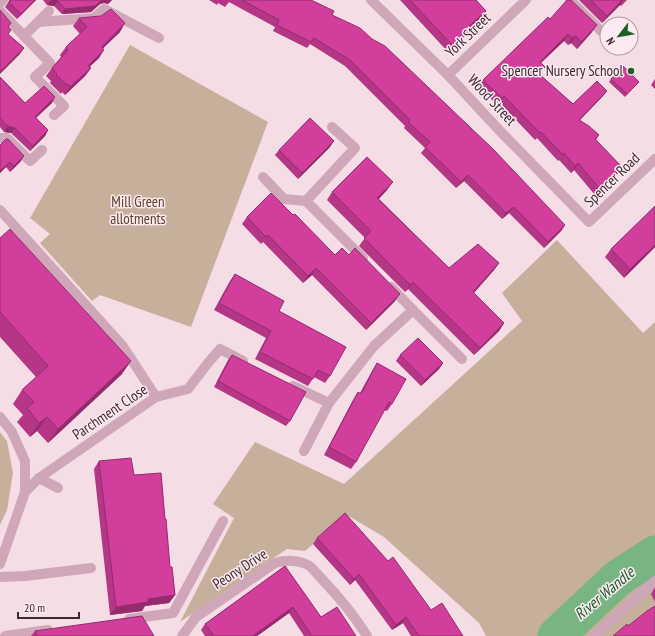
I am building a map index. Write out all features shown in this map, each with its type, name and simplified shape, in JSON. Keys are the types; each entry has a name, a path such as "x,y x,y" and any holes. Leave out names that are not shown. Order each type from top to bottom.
{"street":[{"path":"0,3 3,0"},
{"name":"Wood Street","path":"371,0 448,75 499,130 589,222"},
{"name":"York Street","path":"448,75 526,0"},
{"path":"570,0 599,29"},
{"path":"38,22 94,18 104,9 159,38"},
{"path":"0,11 50,63 35,76 64,106 54,115"},
{"path":"24,36 49,11"},
{"path":"306,201 355,148 332,127"},
{"path":"0,138 7,138 30,161 42,150"},
{"name":"Spencer Road","path":"589,222 655,159"},
{"path":"263,177 284,199 306,201 370,266"},
{"path":"0,210 122,345 156,397"},
{"path":"386,282 462,359"},
{"path":"304,451 329,403 374,346 413,310"},
{"name":"Parchment Close","path":"25,492 39,478 156,397 188,389 220,349 254,367"},
{"path":"282,381 329,403"},
{"path":"0,417 12,432 25,461 25,492 0,564"},
{"path":"39,478 58,488"},
{"path":"120,620 173,614 223,521"},
{"name":"Peony Drive","path":"182,636 196,617 274,562 282,560 296,561 309,566 357,620 367,636"},
{"path":"0,577 24,576 91,568"},
{"path":"594,636 655,581"},
{"path":"5,636 59,628"}],"green space":[{"name":"Mill Green allotments","path":"130,45 268,122 191,327 100,295 92,301 40,243 50,234 30,218"},
{"path":"557,240 643,333 655,322 655,636 486,636 479,623 384,537 347,515 305,551 287,549 180,622 234,518 213,504 255,442 344,484 522,321 502,293"},
{"path":"0,432 7,441 13,473 7,510 0,525"}],"building":[{"path":"10,0 35,0 21,14 9,2"},
{"path":"54,0 102,0 95,6 65,9 58,1"},
{"path":"242,0 311,0 334,11 332,15 360,28 372,39 385,46 493,149 565,225 548,242 514,207 506,213 468,175 461,182 425,147 430,142 408,122 410,120 350,60 314,38 311,42 277,25 279,20"},
{"path":"410,0 476,0 486,11 469,26 472,28 453,46"},
{"path":"567,0 571,0 597,25 581,42 576,36 572,38 568,34 540,62 545,67 538,73 573,104 597,81 607,91 579,120 599,135 595,139 622,167 600,189 578,163 575,166 564,153 563,155 504,96 502,98 483,80 548,17 550,19"},
{"path":"591,0 622,0 607,16"},
{"path":"111,9 125,23 102,47 104,50 88,66 91,68 70,87 56,75 57,74 52,68 68,50 66,47 87,27 79,18 101,16"},
{"path":"0,10 11,23 8,27 11,30 8,34 24,48 0,72"},
{"path":"623,66 639,82 627,94 611,79"},
{"path":"0,77 25,103 44,86 55,97 35,117 48,130 33,146 15,128 8,126 0,118"},
{"path":"310,118 334,141 302,173 279,150"},
{"path":"8,139 24,156 14,166 10,162 0,171 0,145"},
{"path":"367,157 393,182 377,198 449,268 478,244 499,263 473,292 504,323 480,348 413,282 410,285 364,238 371,231 332,192"},
{"path":"271,193 293,215 295,214 335,255 342,248 349,255 355,248 400,294 371,323 316,268 308,276 268,235 266,237 247,217"},
{"path":"655,206 655,245 630,269 611,249"},
{"path":"10,229 131,361 58,429 47,417 39,423 27,408 34,402 22,390 48,366 0,312 0,238"},
{"path":"235,274 284,301 279,311 346,347 330,376 318,370 313,379 260,352 271,331 219,303"},
{"path":"418,338 443,363 425,380 400,355"},
{"path":"232,355 306,392 290,421 218,381"},
{"path":"377,363 406,379 392,404 389,402 356,462 329,447 358,392 361,394"},
{"path":"131,458 134,475 161,473 170,567 172,567 175,595 148,599 148,602 116,607 99,461"},
{"path":"345,513 388,561 393,557 431,610 442,603 463,636 419,636 406,617 396,625 359,574 354,579 317,538"},
{"path":"285,566 321,617 337,607 356,636 312,636 293,607 254,635 255,636 214,636 205,624"},
{"path":"655,606 655,636 613,636 627,624 628,626"},
{"path":"142,616 154,636 37,636 35,631"}],"waterway":[{"name":"River Wandle","path":"556,636 618,578 655,554"}],"place":[{"name":"Spencer Nursery School","path":"631,71"}]}
